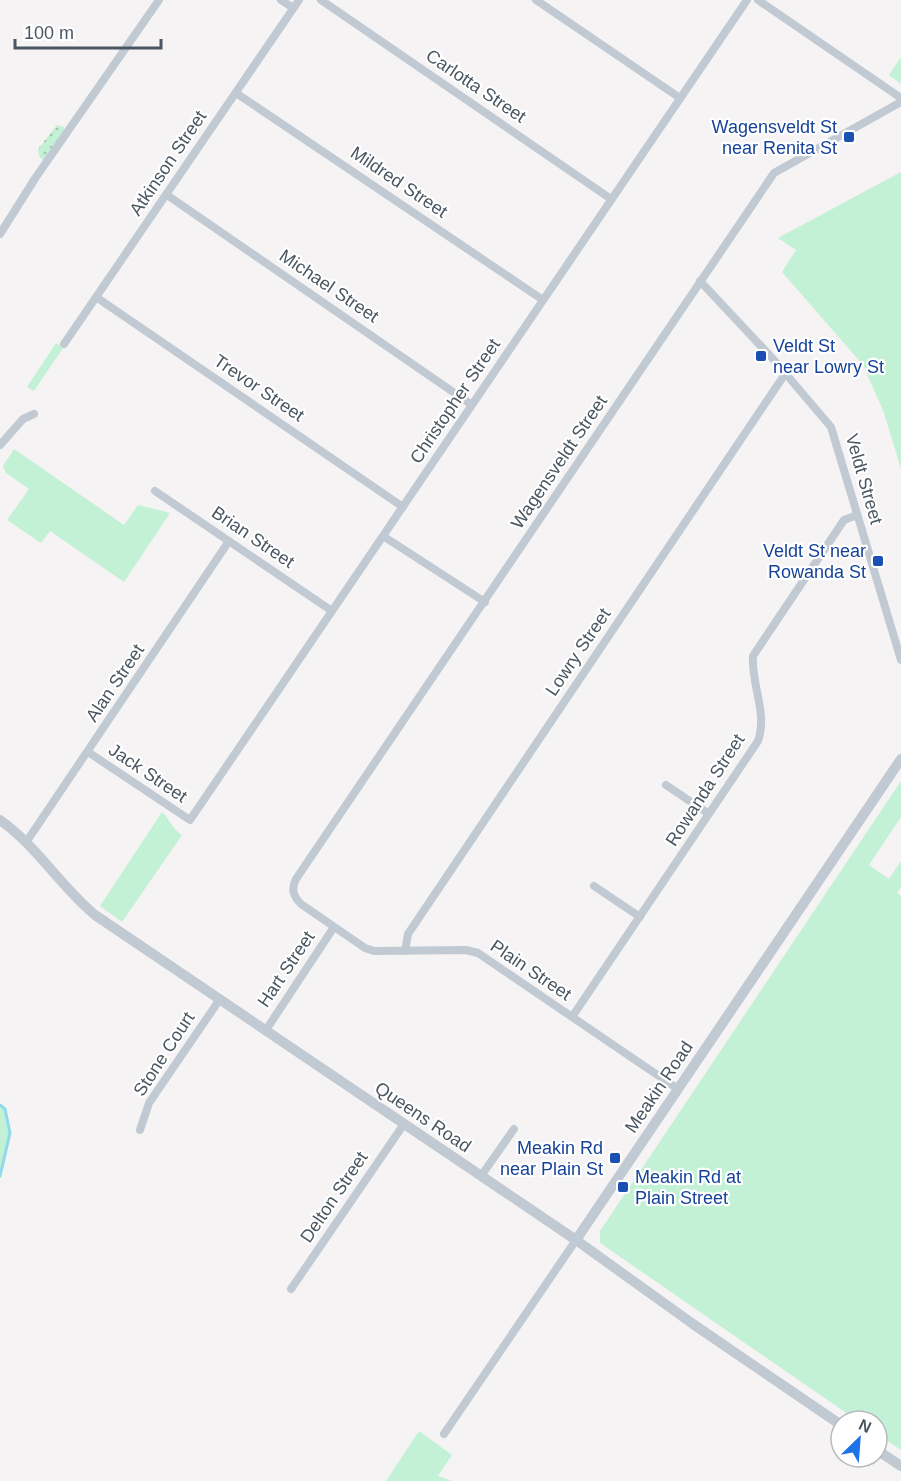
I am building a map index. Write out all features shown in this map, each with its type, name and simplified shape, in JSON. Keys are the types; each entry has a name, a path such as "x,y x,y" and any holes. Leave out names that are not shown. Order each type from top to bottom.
{"street":[{"path":"0,234 42,168 159,0"},
{"path":"281,0 293,8"},
{"name":"Atkinson Street","path":"64,344 299,0"},
{"name":"Carlotta Street","path":"321,0 611,199"},
{"path":"536,0 680,98"},
{"name":"Christopher Street","path":"190,820 747,0"},
{"path":"758,0 901,100"},
{"name":"Mildred Street","path":"236,93 543,300"},
{"name":"Wagensveldt Street","path":"293,891 296,879 774,173 901,100"},
{"name":"Michael Street","path":"167,195 472,405"},
{"name":"Veldt Street","path":"700,281 831,427 901,660"},
{"name":"Trevor Street","path":"96,297 403,507"},
{"name":"Lowry Street","path":"405,951 408,934 785,374"},
{"path":"0,445 23,419 34,414"},
{"name":"Brian Street","path":"155,490 332,611"},
{"name":"Rowanda Street","path":"572,1017 758,741 762,721 752,667 753,656 844,520 857,515"},
{"path":"383,537 484,602"},
{"name":"Alan Street","path":"27,842 229,541"},
{"name":"Jack Street","path":"88,752 190,820"},
{"name":"Meakin Road","path":"444,1434 901,759"},
{"path":"666,785 710,814"},
{"name":"Queens Road","path":"0,820 27,842 76,899 95,915 576,1240 693,1324 829,1417"},
{"path":"594,886 640,917"},
{"name":"Plain Street","path":"293,891 295,898 301,904 365,948 374,951 466,950 478,953 678,1089"},
{"name":"Hart Street","path":"266,1030 334,927"},
{"name":"Stone Court","path":"141,1130 148,1103 220,999"},
{"name":"Delton Street","path":"291,1289 404,1124"},
{"path":"481,1176 514,1129"}],"green space":[{"path":"901,57 901,84 889,75"},
{"path":"57,125 64,127 64,130 43,160 39,156 38,149"},
{"path":"901,172 901,469 884,413 863,365 782,272 796,250 778,238"},
{"path":"56,343 63,348 34,391 27,387"},
{"path":"14,449 124,525 138,505 170,513 124,582 50,531 41,543 7,520 29,489 6,473 3,466"},
{"path":"901,781 901,817 869,865 889,879 901,861 901,887 897,893 901,896 901,1450 889,1442 889,1409 841,1409 600,1243 600,1231"},
{"path":"162,812 182,835 122,922 100,906"},
{"path":"0,1105 5,1109 10,1133 0,1176"},
{"path":"419,1431 452,1455 438,1476 452,1481 386,1481"}],"waterway":[{"path":"0,1105 5,1109 10,1133 0,1176"}],"place":[{"name":"Wagensveldt St near Renita St","path":"849,137"},
{"name":"Veldt St near Lowry St","path":"761,356"},
{"name":"Veldt St near Rowanda St","path":"878,561"},
{"name":"Meakin Rd near Plain St","path":"615,1158"},
{"name":"Meakin Rd at Plain Street","path":"623,1187"}]}
